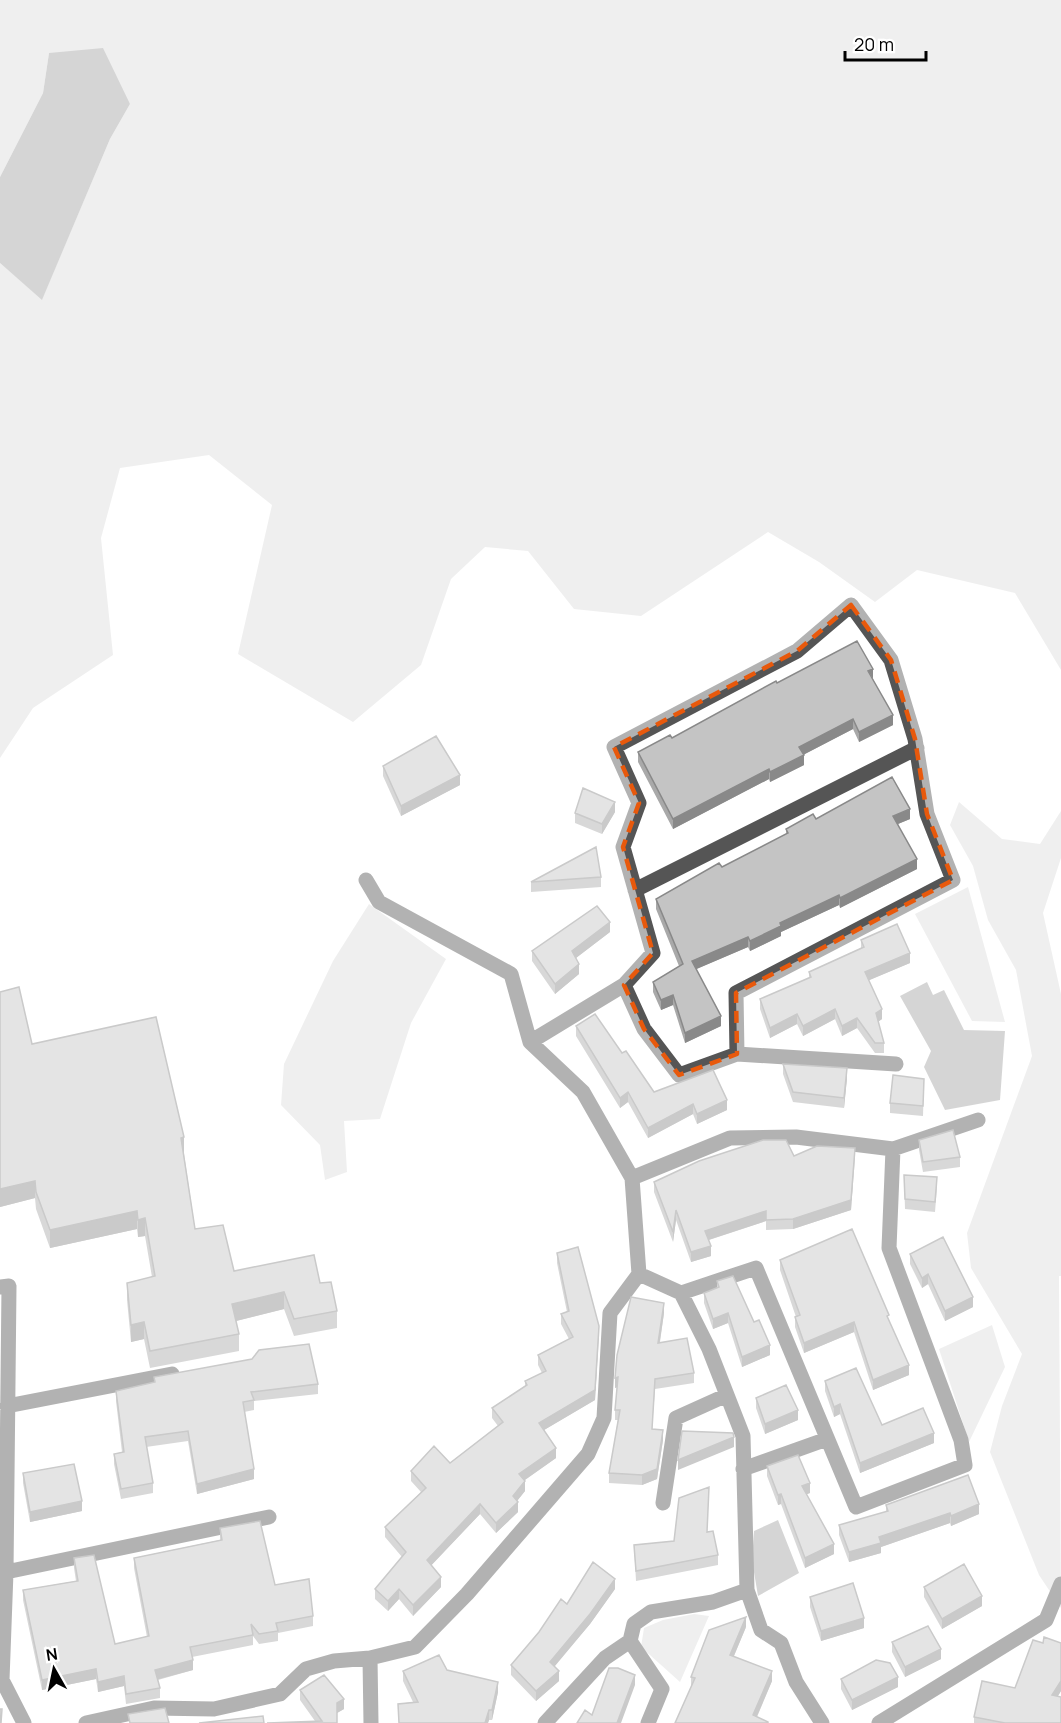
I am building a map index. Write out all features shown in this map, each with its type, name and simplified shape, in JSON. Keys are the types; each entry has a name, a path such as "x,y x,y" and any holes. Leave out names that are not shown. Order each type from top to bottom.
{"street":[{"path":"530,1042 624,985 653,953 623,847 639,804 614,747 797,651 852,605 891,660 917,748 927,814 953,880 736,993 737,1054"},
{"path":"635,890 917,748"},
{"path":"86,1723 154,1708 214,1709 280,1694 306,1669 334,1661 370,1658 415,1647 467,1594 588,1454 604,1418 610,1313 639,1274 632,1179 583,1092 530,1042 511,974 379,902 366,880"},
{"path":"624,985 644,1029 679,1076 737,1054 896,1064"},
{"path":"632,1179 730,1138 796,1137 893,1149 978,1120"},
{"path":"681,1293 756,1269 856,1506 965,1466 961,1440 889,1248 893,1149"},
{"path":"639,1274 681,1293 709,1349 743,1436 747,1590 760,1630 780,1643 796,1682 822,1723"},
{"path":"0,1287 9,1286 6,1572 2,1680 7,1705 24,1723"},
{"path":"8,1406 192,1370"},
{"path":"663,1503 676,1418 727,1395"},
{"path":"743,1469 827,1438"},
{"path":"6,1572 269,1517"},
{"path":"879,1723 1046,1620 1061,1584"},
{"path":"545,1723 605,1658 630,1641 634,1624 651,1612 714,1602 747,1590"},
{"path":"630,1641 662,1689 648,1723"},
{"path":"370,1658 371,1723"}],"highlighted area":[{"path":"851,605 891,660 915,739 927,814 953,880 736,993 737,1054 679,1075 644,1029 624,985 653,953 623,847 639,803 614,747 797,651"}],"shaded area":[{"path":"0,0 1061,0 1061,670 1015,593 917,570 875,602 819,562 768,532 641,616 574,609 528,551 485,547 451,579 421,665 353,722 238,654 272,505 209,455 120,468 101,538 113,655 33,708 0,758 0,263 42,299 110,139 130,104 49,53 43,93 0,177"},
{"path":"103,48 130,104 110,139 42,300 0,263 0,177 43,93 49,53"},
{"path":"959,802 1002,839 1040,844 1061,811 1061,858 1043,913 1061,994 1061,1276 1059,1276 1061,1608 1039,1575 990,1452 1002,1406 1022,1354 971,1268 967,1233 1032,1056 1016,970 988,920 973,866 950,825"},
{"path":"968,887 1005,1022 972,1021 915,914"},
{"path":"369,904 446,959 411,1023 380,1119 344,1121 347,1172 325,1180 320,1145 281,1105 284,1064 333,961"},
{"path":"927,982 933,995 944,990 964,1030 1005,1031 1000,1100 945,1110 924,1067 931,1051 900,996"},
{"path":"992,1325 1005,1367 969,1442 939,1349"},
{"path":"778,1520 799,1573 758,1596 752,1560 754,1531"},
{"path":"694,1614 709,1616 680,1682 641,1647 644,1628 663,1620"}],"building":[{"path":"857,641 873,669 868,671 893,715 859,732 853,719 799,747 804,755 770,772 769,769 673,819 638,752 670,735 672,738 776,681 777,683"},
{"path":"436,736 460,775 401,806 383,766"},
{"path":"892,777 910,809 893,816 917,859 840,898 839,895 780,923 781,926 750,941 748,937 692,961 721,1016 685,1033 673,995 661,1000 653,982 683,964 656,899 719,863 722,867 788,833 786,829 813,814 816,819"},
{"path":"583,788 615,802 602,824 575,813"},
{"path":"596,847 601,877 531,882"},
{"path":"597,906 610,922 572,951 579,964 555,984 532,951"},
{"path":"897,924 910,953 865,972 882,1009 876,1013 884,1043 875,1043 857,1018 842,1026 835,1009 803,1026 797,1014 770,1028 760,999 811,977 809,972 864,947 861,940"},
{"path":"19,987 32,1044 156,1017 184,1137 181,1138 195,1229 223,1225 234,1271 314,1255 320,1283 331,1282 337,1311 294,1319 284,1292 232,1304 239,1334 150,1351 144,1322 131,1325 127,1283 155,1276 145,1218 138,1220 137,1211 50,1230 36,1192 35,1181 0,1189 0,992"},
{"path":"595,1014 622,1053 626,1051 654,1092 713,1070 727,1100 697,1114 693,1104 648,1128 628,1092 620,1098 576,1026"},
{"path":"783,1064 847,1068 844,1098 793,1092"},
{"path":"893,1075 924,1079 923,1106 890,1103"},
{"path":"953,1130 960,1157 923,1162 919,1140"},
{"path":"763,1140 786,1140 794,1156 817,1146 855,1148 851,1200 793,1219 766,1220 766,1211 705,1231 711,1246 691,1252 676,1210 673,1232 654,1182 699,1161"},
{"path":"904,1175 937,1177 935,1202 905,1199"},
{"path":"852,1229 909,1365 873,1380 854,1322 804,1343 795,1317 800,1315 780,1260"},
{"path":"943,1237 973,1297 945,1311 928,1274 922,1278 910,1254"},
{"path":"578,1247 599,1326 595,1390 539,1423 556,1448 519,1474 525,1481 513,1496 518,1502 496,1523 480,1504 427,1560 441,1577 413,1605 399,1589 388,1601 375,1589 406,1552 385,1527 426,1488 411,1471 434,1446 450,1463 503,1422 492,1408 527,1385 525,1381 546,1371 538,1355 573,1337 561,1314 569,1311 557,1253"},
{"path":"733,1276 754,1322 759,1320 770,1345 742,1357 728,1313 713,1319 704,1293 719,1287 717,1281"},
{"path":"631,1297 664,1303 658,1343 687,1338 694,1373 655,1379 652,1429 663,1430 657,1469 642,1475 609,1473 620,1410 615,1410 617,1355"},
{"path":"309,1344 318,1384 251,1392 254,1400 243,1402 254,1469 197,1484 188,1431 145,1437 153,1483 121,1489 114,1454 124,1452 116,1391 155,1382 154,1377 252,1359 259,1350"},
{"path":"856,1368 882,1425 923,1408 934,1433 860,1463 840,1404 834,1407 825,1381"},
{"path":"786,1385 798,1410 765,1424 756,1398"},
{"path":"682,1431 733,1433 734,1437 678,1460"},
{"path":"798,1455 810,1483 802,1486 834,1544 805,1558 781,1494 778,1495 767,1466"},
{"path":"74,1464 82,1501 30,1512 23,1473"},
{"path":"968,1475 979,1504 951,1516 950,1513 879,1537 881,1543 849,1552 839,1525 888,1511 886,1505"},
{"path":"709,1487 707,1532 713,1531 718,1555 636,1571 634,1545 674,1541 679,1498"},
{"path":"260,1521 275,1585 309,1579 313,1616 276,1623 278,1631 259,1634 251,1624 253,1635 190,1647 193,1660 155,1670 160,1688 126,1694 124,1676 98,1682 96,1669 42,1680 23,1590 78,1581 74,1558 94,1555 115,1644 149,1636 134,1558 222,1540 220,1528"},
{"path":"593,1562 615,1579 590,1614 550,1662 559,1671 536,1691 511,1665 539,1632 561,1599 567,1604"},
{"path":"964,1564 982,1596 942,1619 924,1587"},
{"path":"853,1583 864,1618 821,1631 810,1597"},
{"path":"746,1617 730,1655 772,1671 753,1715 768,1723 675,1723 695,1678 691,1677 709,1630"},
{"path":"928,1626 941,1649 905,1667 892,1642"},
{"path":"1044,1637 1061,1643 1061,1681 1052,1695 1061,1697 1061,1723 1005,1723 974,1717 982,1681 1015,1688 1033,1640 1043,1643"},
{"path":"439,1655 447,1670 498,1682 492,1710 489,1710 485,1723 399,1723 398,1704 418,1702 403,1671"},
{"path":"876,1660 890,1663 898,1677 852,1700 841,1679"},
{"path":"609,1668 618,1668 635,1675 617,1723 577,1723 585,1710 592,1715"},
{"path":"324,1675 344,1699 337,1703 337,1723 267,1723 322,1721 300,1690"},
{"path":"165,1708 169,1723 130,1723 128,1714"},
{"path":"263,1716 264,1723 199,1723"}]}
